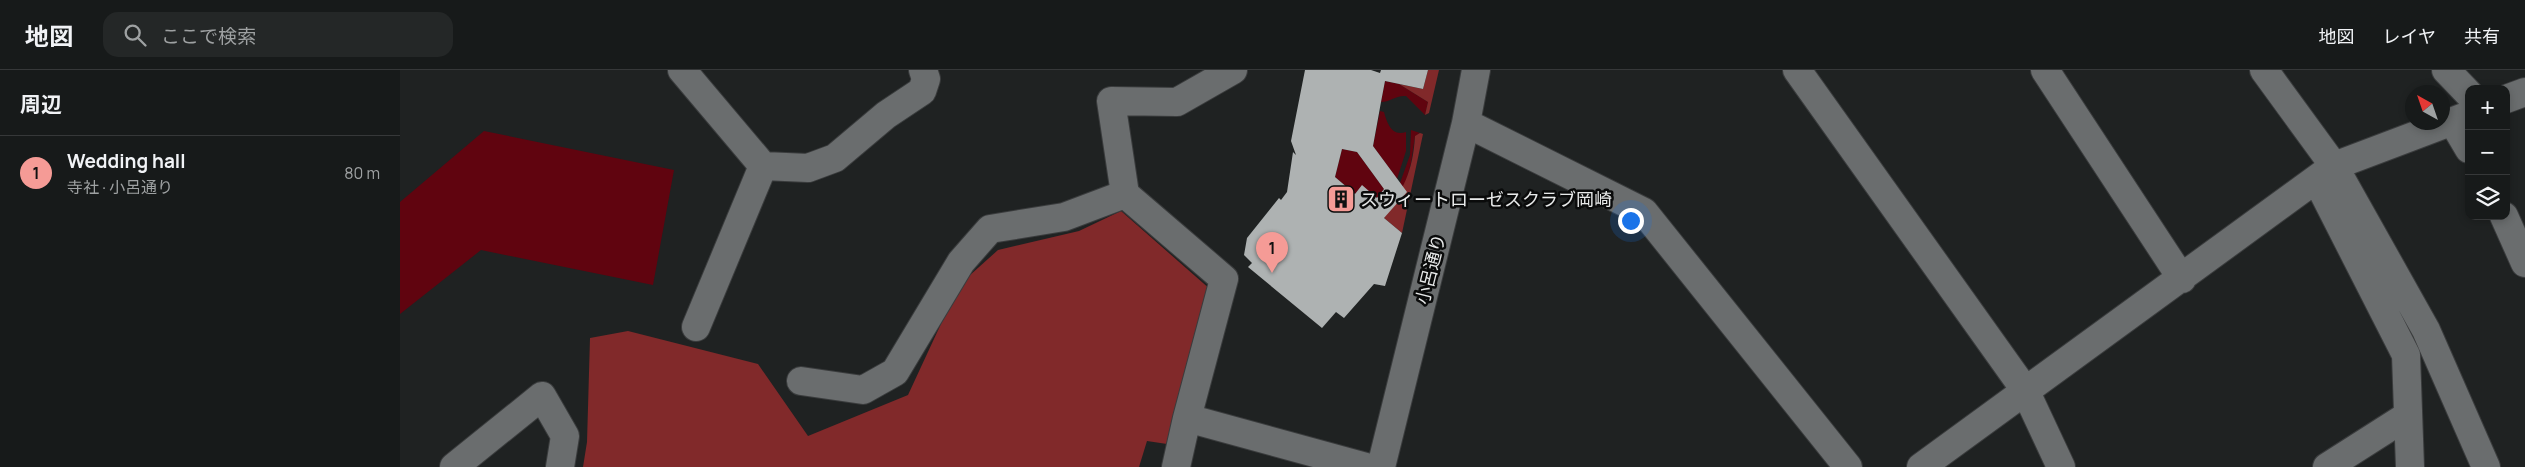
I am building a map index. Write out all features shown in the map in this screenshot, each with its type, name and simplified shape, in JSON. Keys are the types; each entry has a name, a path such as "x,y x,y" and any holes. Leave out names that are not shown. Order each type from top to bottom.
{"street":[{"path":"682,70 763,166 808,168 836,158 886,115 922,90 926,79 923,70"},
{"path":"1176,467 1187,418 1224,280 1125,194 1111,101 1177,102 1233,70"},
{"name":"小呂通り","path":"1381,467 1466,124 1476,70"},
{"path":"1797,70 2025,390 2061,467"},
{"path":"2045,70 2182,279"},
{"path":"2264,70 2334,166 2426,330 2486,467"},
{"path":"2446,70 2465,90"},
{"path":"2510,98 2525,92"},
{"path":"1921,467 2025,390 2182,279 2334,166 2461,118 2465,133"},
{"path":"1466,124 1644,212 1848,467"},
{"path":"696,327 763,166"},
{"path":"2334,166 2324,194 2406,356 2410,467"},
{"path":"801,381 863,390 895,372 962,262 990,229 1064,217 1125,194"},
{"path":"2506,220 2525,263"},
{"path":"454,467 542,396 565,436 560,467"},
{"path":"2327,467 2407,416"},
{"path":"1187,418 1366,467"}],"shaded area":[{"path":"1428,70 1439,70 1429,113 1425,115 1428,102 1399,84 1423,89"},
{"path":"1385,81 1399,84 1428,102 1425,115 1406,96 1381,102"},
{"path":"1380,111 1384,112 1388,124 1393,131 1406,132 1406,151 1397,179 1373,146"},
{"path":"1411,130 1420,133 1415,136 1411,163 1404,188 1400,183 1410,155"},
{"path":"484,131 674,170 653,285 481,250 400,314 400,202"},
{"path":"1420,133 1423,134 1402,233 1384,218 1406,180 1412,160 1415,136"},
{"path":"1342,149 1357,152 1384,189 1377,198 1362,186 1355,194 1335,177"},
{"path":"1121,211 1211,290 1167,444 1147,441 1139,467 583,467 587,442 590,338 628,331 758,364 808,436 908,395 959,285 998,250 1079,231"}],"building":[{"name":"スウィートローゼスクラブ岡崎","path":"1305,70 1371,70 1380,73 1381,70 1428,70 1423,89 1385,81 1373,146 1407,192 1384,218 1402,233 1385,286 1374,284 1344,318 1336,312 1322,328 1248,267 1252,263 1244,255 1247,238 1279,198 1281,200 1287,192 1293,152 1296,155 1291,141","holes":["1342,149 1357,152 1384,189 1377,198 1362,185 1355,194 1335,177"]}],"place":[{"name":"スウィートローゼスクラブ岡崎","path":"1341,199"},
{"name":"Wedding hall","path":"1272,273"}]}
